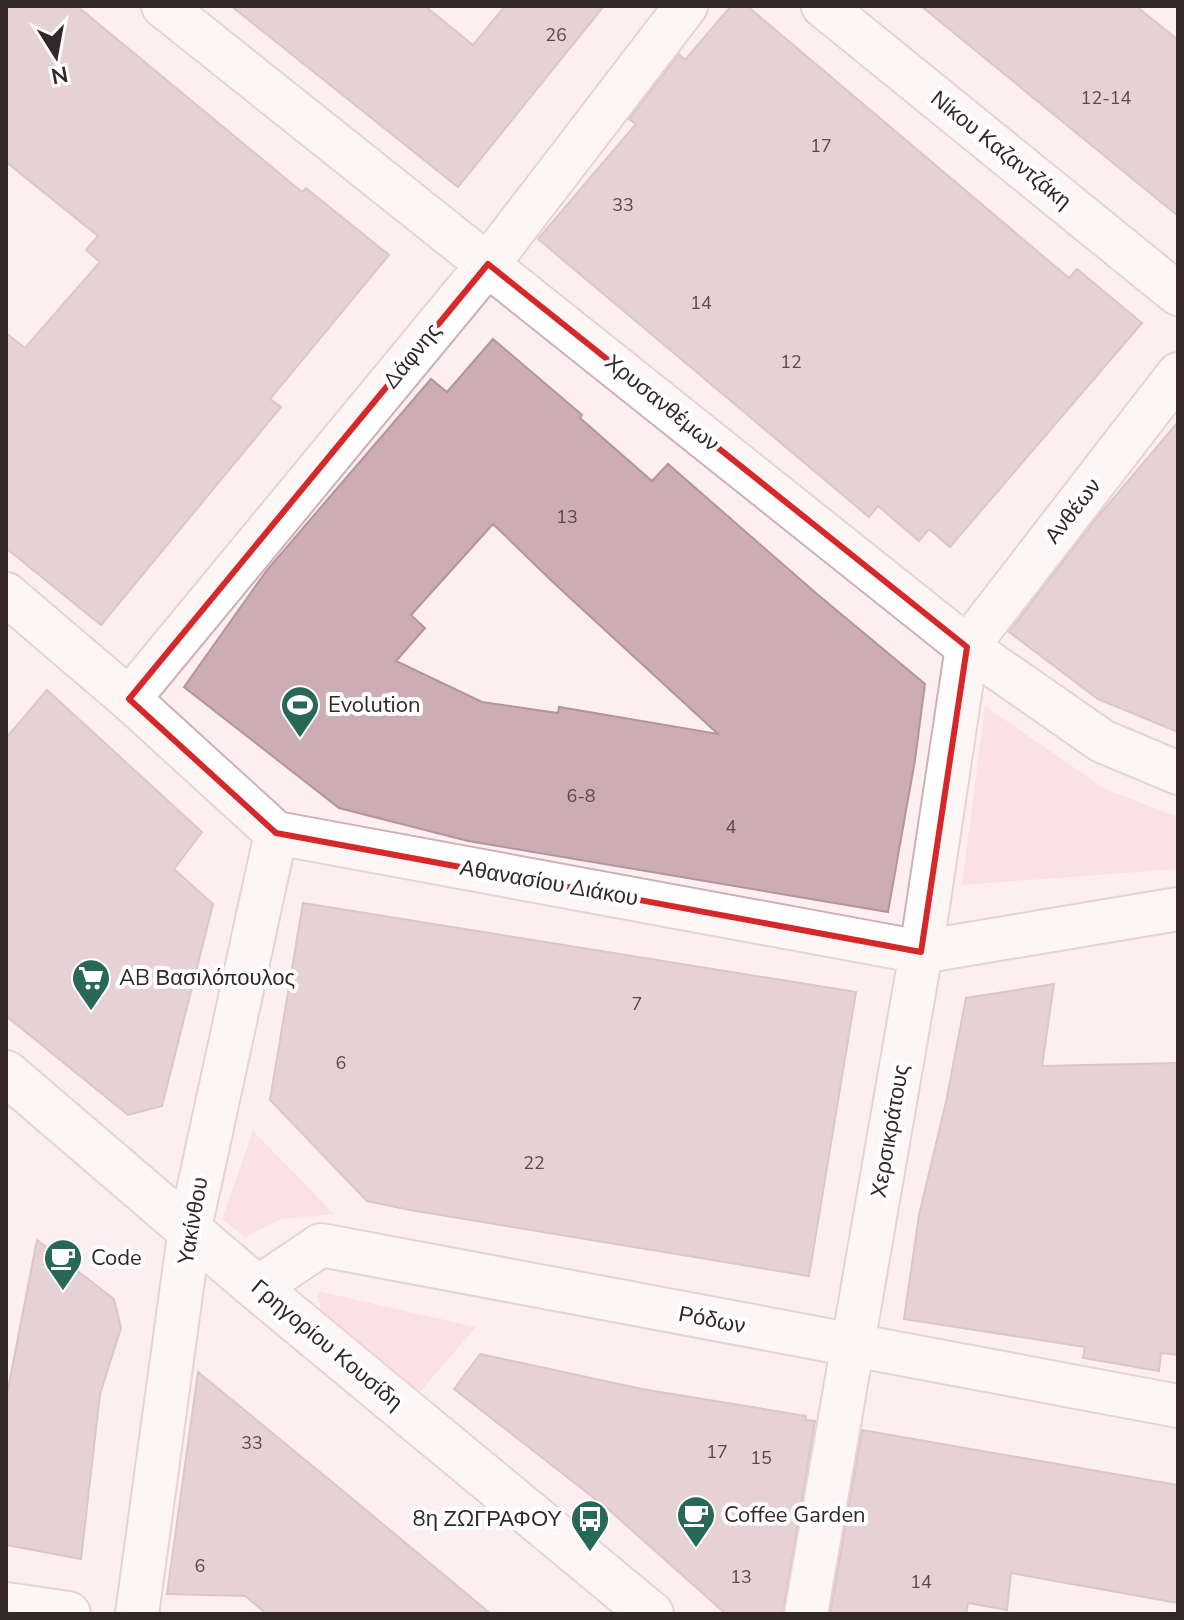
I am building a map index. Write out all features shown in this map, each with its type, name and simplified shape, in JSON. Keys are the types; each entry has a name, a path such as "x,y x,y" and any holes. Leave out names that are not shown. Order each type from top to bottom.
{"street":[{"name":"Χρυσανθέμων","path":"163,6 967,647 1102,741 1178,773"},
{"name":"Δάφνης","path":"129,699 488,264 686,6"},
{"name":"Νίκου Καζαντζάκη","path":"823,6 1178,294"},
{"name":"Ανθέων","path":"967,647 1178,374"},
{"path":"6,594 129,699 276,833"},
{"name":"Χερσικράτους","path":"806,1614 921,952 967,647"},
{"name":"Αθανασίου Διάκου","path":"276,833 921,952 1178,909"},
{"name":"Υακίνθου","path":"137,1614 190,1228 276,833"},
{"name":"Γρηγορίου Κουσίδη","path":"6,1073 257,1288 651,1614"},
{"name":"Ρόδων","path":"257,1288 321,1245 1178,1406"},
{"path":"6,1605 68,1614"}],"highlighted area":[{"path":"488,264 967,647 921,952 276,833 129,699"}],"shaded area":[{"path":"985,706 1105,789 1178,817 1178,869 962,885"},
{"path":"253,1131 334,1214 281,1219 245,1237 222,1219"},
{"path":"317,1291 476,1327 420,1392 321,1310"}],"building":[{"path":"6,6 77,6 302,192 306,188 389,255 270,399 281,407 101,625 6,548 6,333 25,348 100,262 86,250 98,236 6,162"},
{"path":"231,6 425,6 473,45 505,6 604,6 458,187"},
{"path":"731,6 747,6 1069,278 1077,269 1142,323 950,547 929,529 919,541 878,506 869,517 538,239 636,124 629,119 679,54 685,60"},
{"path":"921,6 1136,6 1178,40 1178,216"},
{"path":"493,339 582,415 580,418 652,481 668,464 925,684 888,912 468,841 339,808 184,687 267,570 431,379 447,392","holes":["493,524 718,734 559,707 558,713 482,702 396,661 425,628 411,615"]},
{"path":"1178,422 1178,732 1098,699 1009,632 1095,520"},
{"path":"47,690 202,832 174,869 213,904 162,1106 128,1115 6,1016 6,738"},
{"path":"303,903 856,992 809,1276 367,1201 270,1100"},
{"path":"1054,984 1042,1066 1178,1063 1178,1355 1161,1353 1159,1371 1083,1358 1085,1347 904,1319 919,1215 946,1102 966,998"},
{"path":"37,1240 114,1299 121,1328 100,1394 81,1559 6,1545 6,1399"},
{"path":"480,1354 642,1389 806,1416 806,1420 815,1421 783,1614 726,1614 608,1509 454,1389"},
{"path":"198,1372 491,1614 267,1614 245,1596 167,1594"},
{"path":"862,1430 1178,1485 1178,1603 1011,1573 1007,1610 968,1603 966,1614 830,1614"}],"place":[{"name":"Evolution","path":"300,739"},
{"name":"AB Βασιλόπουλος","path":"91,1012"},
{"name":"Code","path":"63,1292"},
{"name":"Coffee Garden","path":"696,1549"},
{"name":"8η ΖΩΓΡΑΦΟΥ","path":"590,1553"}]}
